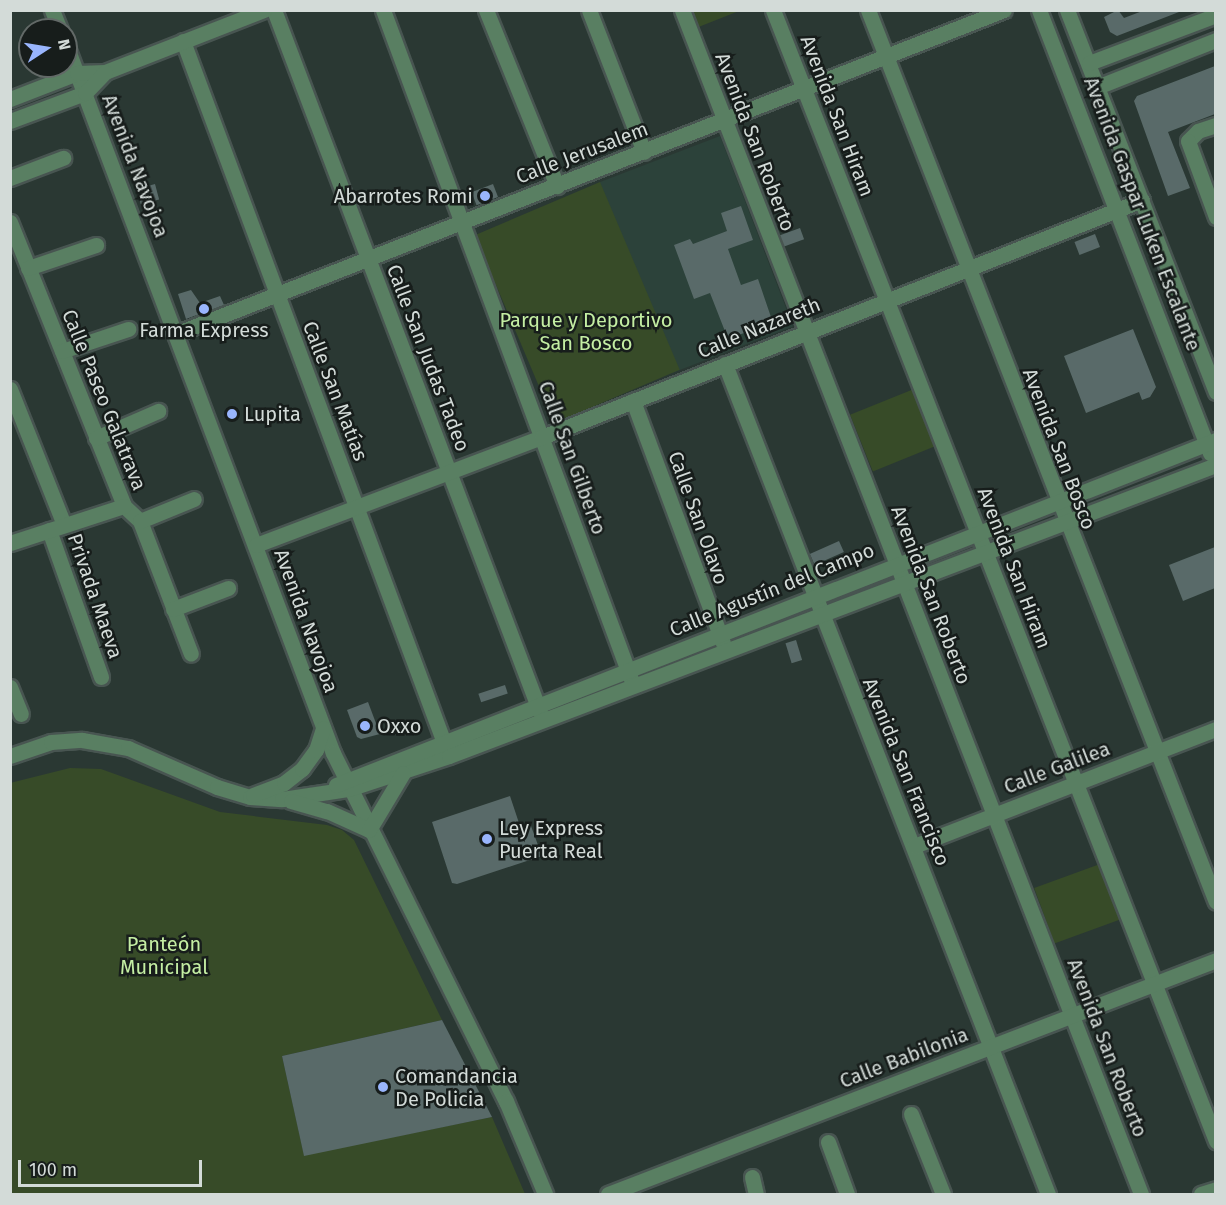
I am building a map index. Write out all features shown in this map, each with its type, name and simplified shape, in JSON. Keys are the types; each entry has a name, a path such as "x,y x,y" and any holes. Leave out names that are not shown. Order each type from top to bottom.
{"street":[{"path":"78,73 105,72 264,10"},
{"name":"Calle San Judas Tadeo","path":"274,10 543,720"},
{"name":"Calle San Gilberto","path":"383,10 633,684"},
{"path":"486,10 557,186"},
{"path":"589,10 644,152"},
{"name":"Avenida San Roberto","path":"682,10 1141,1194"},
{"name":"Avenida San Hiram","path":"773,10 1215,1142"},
{"name":"Avenida San Bosco","path":"868,10 1057,502 1215,902"},
{"name":"Calle Jerusalem","path":"175,334 1004,10"},
{"name":"Avenida Gaspar Luken Escalante","path":"1039,10 1211,441 1215,466"},
{"name":"Avenida Gaspar Luken Escalante","path":"1067,10 1215,392"},
{"path":"1089,63 1215,15"},
{"path":"1098,87 1215,40"},
{"name":"Calle San Matías","path":"183,41 449,756"},
{"path":"10,121 84,93 105,72"},
{"name":"Avenida Navojoa","path":"78,76 347,784 506,1101 544,1194"},
{"path":"10,99 64,78"},
{"path":"1215,125 1192,135 1189,149 1215,217"},
{"path":"10,178 63,158"},
{"name":"Calle Nazareth","path":"256,545 542,437 1142,200"},
{"name":"Calle Paseo Galatrava","path":"10,222 124,506 140,521 191,654"},
{"path":"28,268 96,245"},
{"path":"62,351 128,329"},
{"name":"Avenida San Francisco","path":"726,364 813,596 914,846 1048,1194"},
{"name":"Privada Maeva","path":"10,388 101,676"},
{"name":"Calle San Olavo","path":"633,401 726,649"},
{"path":"96,438 158,411"},
{"name":"Calle Agustín del Campo","path":"347,784 443,741 536,704 1211,441"},
{"name":"Calle Agustín del Campo","path":"347,784 403,773 633,684 1215,466"},
{"path":"140,521 194,499"},
{"path":"10,543 124,506"},
{"path":"173,609 228,588"},
{"path":"10,687 21,714"},
{"path":"250,797 284,783 302,769 316,750 324,728"},
{"name":"Calle Galilea","path":"914,846 1215,729"},
{"path":"10,756 51,742 82,740 128,748 217,787 250,797 282,800 327,811 369,830 403,773"},
{"path":"282,800 347,784"},
{"name":"Calle Babilonia","path":"608,1194 1215,960"},
{"path":"911,1114 943,1194"},
{"path":"828,1142 847,1194"},
{"path":"752,1177 756,1194"},
{"path":"1201,1194 1215,1189"}],"shaded area":[{"path":"720,136 793,326 673,373 600,182"}],"green space":[{"path":"689,11 739,11 696,28"},
{"name":"Parque y Deportivo San Bosco","path":"600,182 680,370 555,423 475,235"},
{"path":"914,389 937,446 873,471 850,415"},
{"name":"Panteón Municipal","path":"70,768 101,769 220,812 327,825 342,830 354,840 442,1020 282,1056 304,1155 492,1117 525,1194 11,1194 10,783"},
{"path":"1100,864 1120,919 1054,943 1034,888"}],"building":[{"path":"1118,10 1124,18 1145,10 1179,12 1117,36 1110,32 1104,17"},
{"path":"1215,66 1215,114 1168,132 1190,188 1168,196 1134,101 1137,96"},
{"path":"155,184 159,199 141,204 137,189"},
{"name":"Abarrotes Romi","path":"493,184 498,197 477,205 472,192"},
{"path":"741,206 753,240 728,249 741,285 758,279 772,320 743,330 744,333 728,339 710,293 694,299 674,245 690,239 693,244 727,231 721,213"},
{"path":"800,228 804,239 783,247 779,236"},
{"path":"1095,234 1100,247 1079,255 1074,242"},
{"path":"191,290 200,303 220,296 224,305 186,319 178,294"},
{"path":"1133,329 1156,387 1150,397 1142,400 1139,392 1086,413 1064,356"},
{"path":"839,541 844,552 815,565 810,554"},
{"path":"1215,547 1215,588 1183,601 1169,565"},
{"path":"796,640 802,660 792,663 785,643"},
{"path":"505,685 508,694 481,702 478,694"},
{"name":"Oxxo","path":"368,702 380,734 361,739 357,737 347,710"},
{"name":"Ley Express Puerta Real","path":"510,796 521,829 531,826 542,856 457,884 452,883 432,822"},
{"name":"Comandancia De Policia","path":"442,1020 492,1117 304,1156 282,1056"}],"place":[{"name":"Abarrotes Romi","path":"485,196"},
{"name":"Farma Express","path":"204,309"},
{"name":"Lupita","path":"232,414"},
{"name":"Oxxo","path":"365,726"},
{"name":"Ley Express Puerta Real","path":"487,839"},
{"name":"Comandancia De Policia","path":"383,1087"}]}
